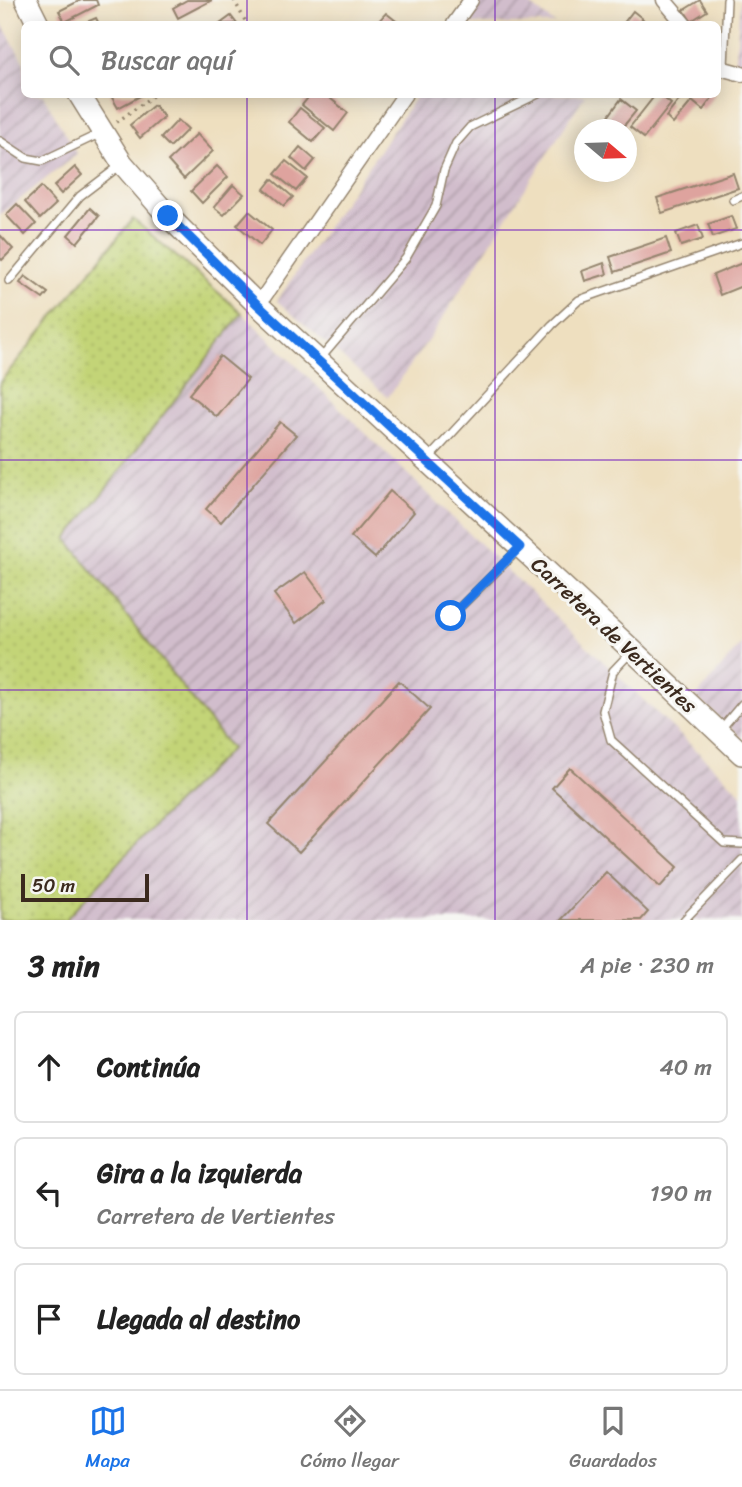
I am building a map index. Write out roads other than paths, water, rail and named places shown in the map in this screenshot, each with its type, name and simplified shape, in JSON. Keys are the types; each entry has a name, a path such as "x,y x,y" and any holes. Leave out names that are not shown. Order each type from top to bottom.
{"main road":[{"path":"26,0 36,21"},
{"name":"Carretera de Vertientes","path":"81,98 122,163 168,216 258,305 742,754"}],"street":[{"path":"456,21 471,0"},
{"path":"663,0 681,21"},
{"path":"721,65 742,74"},
{"path":"258,305 402,98"}],"lane":[{"path":"721,65 727,0"},
{"path":"319,361 406,258 436,206 444,170 456,143 470,127 530,98"},
{"path":"0,141 26,158 42,161 101,133"},
{"path":"9,281 80,196 122,163"},
{"path":"733,200 742,196"},
{"path":"426,461 552,325 579,300 742,243"},
{"path":"451,616 520,547"},
{"path":"632,650 613,671 603,711 611,740 724,843 742,844"},
{"path":"719,733 742,704"},
{"path":"684,920 742,860"}]}
